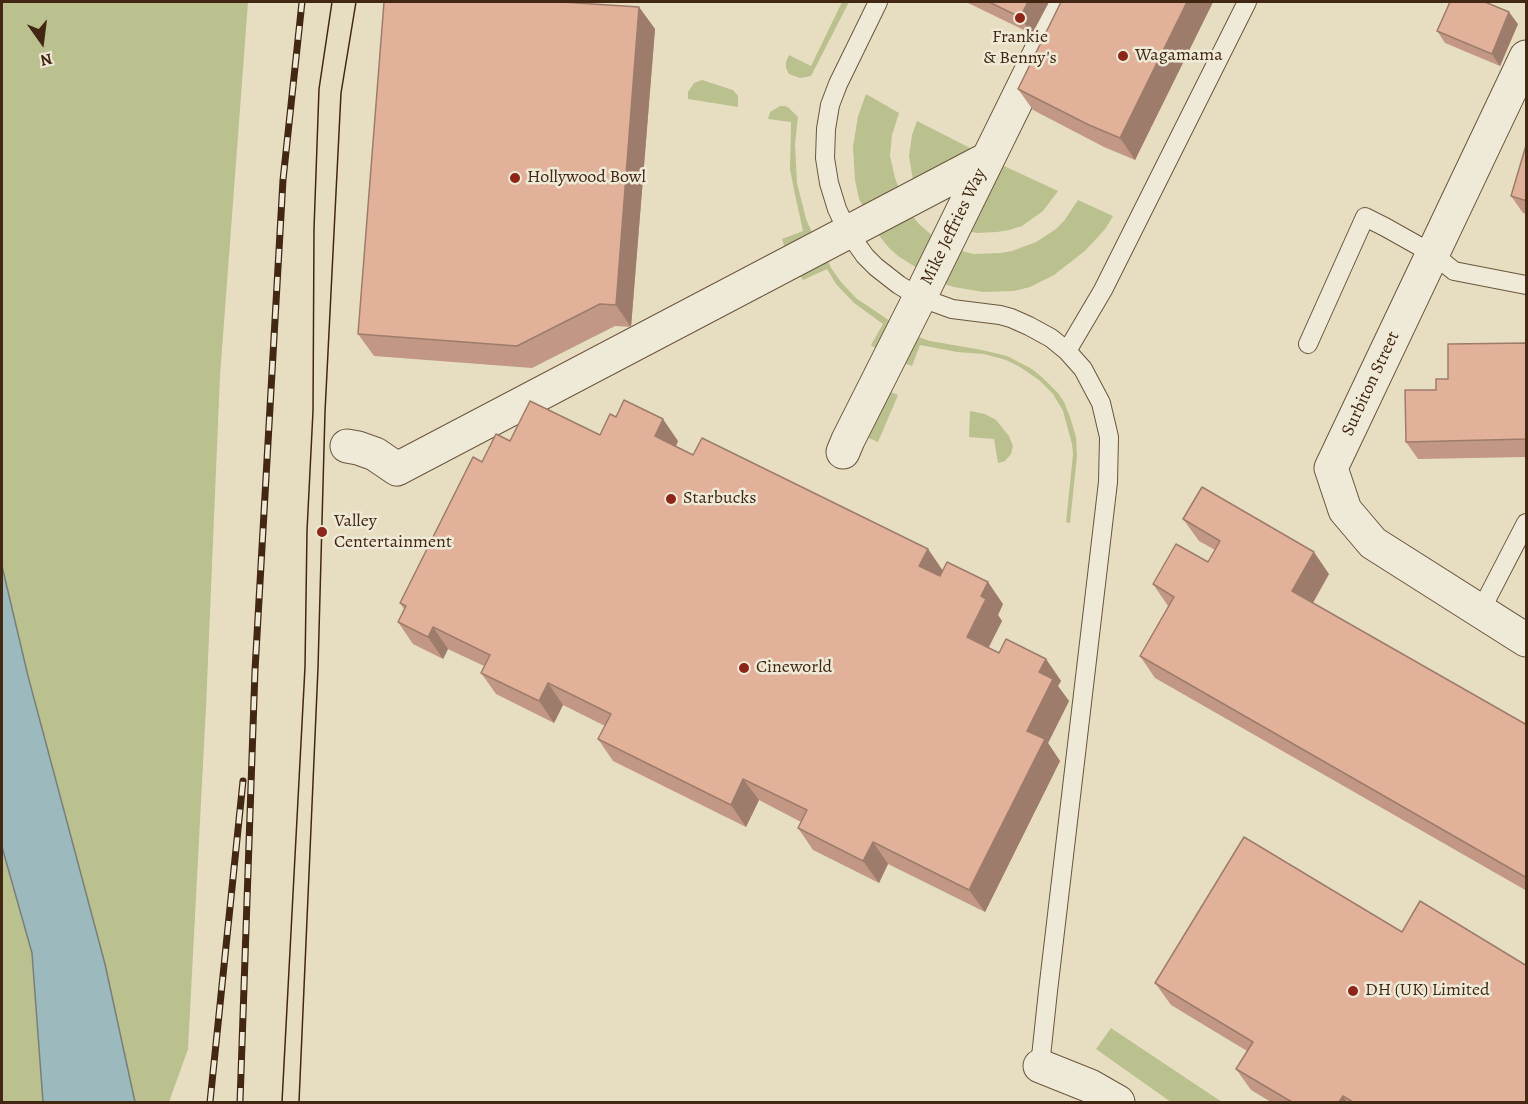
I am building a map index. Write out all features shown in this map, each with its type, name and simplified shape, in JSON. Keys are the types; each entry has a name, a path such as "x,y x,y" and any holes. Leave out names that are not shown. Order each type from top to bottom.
{"street":[{"name":"Mike Jeffries Way","path":"843,452 1065,2"},
{"name":"Surbiton Street","path":"1524,70 1331,468 1346,510 1372,543 1527,640"},
{"path":"347,446 375,454 397,469 987,159"},
{"path":"1040,1066 1090,1086 1118,1102"}],"lane":[{"path":"878,2 838,84 830,105 826,129 825,158 829,183 837,209 848,232 876,267 919,297 952,309 1000,315 1021,322 1041,332 1067,351 1083,369 1095,390 1109,437 1108,482 1040,1066"},
{"path":"1067,351 1103,290 1247,2"},
{"path":"1308,344 1365,217 1433,254 1454,271 1527,285"},
{"path":"1481,610 1527,523"}],"green space":[{"path":"2,2 248,2 220,376 188,1049 169,1102 135,1102 105,964 2,577"},
{"path":"842,2 849,2 811,76 800,78 789,74 786,62 789,55 811,66"},
{"path":"702,80 733,90 738,96 738,107 688,99 688,92 694,83"},
{"path":"866,94 899,113 892,135 890,156 901,194 865,210 859,199 855,180 853,147 858,116"},
{"path":"780,106 789,108 798,117 795,144 797,183 806,219 815,239 785,249 782,239 803,231 790,169 791,122 768,119 770,112"},
{"path":"917,121 974,150 913,180 909,156"},
{"path":"1002,165 1058,191 1043,211 1022,226 997,232 966,231"},
{"path":"1078,200 1113,216 1106,228 1086,250 1054,275 1030,287 1014,291 983,292 940,283 955,249 973,254 1001,253 1036,242 1064,221"},
{"path":"907,209 935,238 920,270 889,248 873,228"},
{"path":"825,254 831,268 856,298 893,323 881,352 871,345 883,324 854,303 836,284 827,269 803,280 796,270"},
{"path":"910,334 930,341 1007,356 1032,369 1058,393 1064,402 1076,437 1077,456 1070,523 1066,522 1072,444 1063,411 1053,394 1039,380 1020,367 1006,360 984,354 920,345 912,366 900,362"},
{"path":"881,388 898,395 878,442 857,433"},
{"path":"970,411 985,414 996,420 1009,436 1013,446 1011,454 1005,461 998,463 994,439 969,437"},
{"path":"2,847 32,953 43,1102 2,1102"},
{"path":"1111,1028 1222,1102 1172,1102 1168,1100 1096,1049"}],"water":[{"path":"2,566 28,676 105,964 135,1102 43,1102 32,953 2,847"}],"building":[{"name":"Hollywood Bowl","path":"384,2 562,2 639,7 616,305 600,304 517,346 358,334"},
{"path":"989,2 1028,2 1020,17"},
{"name":"Wagamama","path":"1061,2 1187,2 1120,138 1018,89"},
{"path":"1450,2 1485,2 1509,12 1492,54 1437,31"},
{"path":"1527,142 1527,201 1511,196"},
{"path":"1527,343 1527,439 1406,442 1405,390 1436,390 1436,379 1448,379 1448,344"},
{"name":"Cineworld","path":"624,400 663,419 655,436 693,455 702,438 928,549 919,566 940,576 947,562 988,582 981,596 986,599 967,637 999,653 1006,639 1046,659 1039,672 1053,679 1027,731 1045,739 969,890 873,842 863,861 798,828 807,810 743,779 731,805 598,739 611,714 548,683 539,701 481,673 490,655 433,627 428,637 398,622 406,606 400,603 473,457 482,462 496,434 510,441 530,401 600,435 610,414 616,417"},
{"path":"1202,487 1314,552 1292,591 1527,725 1527,878 1140,656 1174,597 1153,584 1176,544 1208,562 1220,541 1183,519"},
{"name":"DH (UK) Limited","path":"1244,837 1402,932 1420,901 1527,966 1527,1102 1353,1102 1343,1096 1339,1102 1292,1102 1236,1069 1253,1042 1155,983"}],"tram line":[{"path":"282,1102 305,667 319,89 332,2"},
{"path":"299,1102 318,668 325,412 341,93 356,2"}],"railway":[{"path":"240,1102 255,670 283,180 302,2"},
{"path":"210,1102 243,781"}],"place":[{"name":"Frankie & Benny's","path":"1020,18"},
{"name":"Wagamama","path":"1123,56"},
{"name":"Hollywood Bowl","path":"515,178"},
{"name":"Starbucks","path":"671,499"},
{"name":"Valley Centertainment","path":"322,532"},
{"name":"Cineworld","path":"744,668"},
{"name":"DH (UK) Limited","path":"1353,991"}]}
